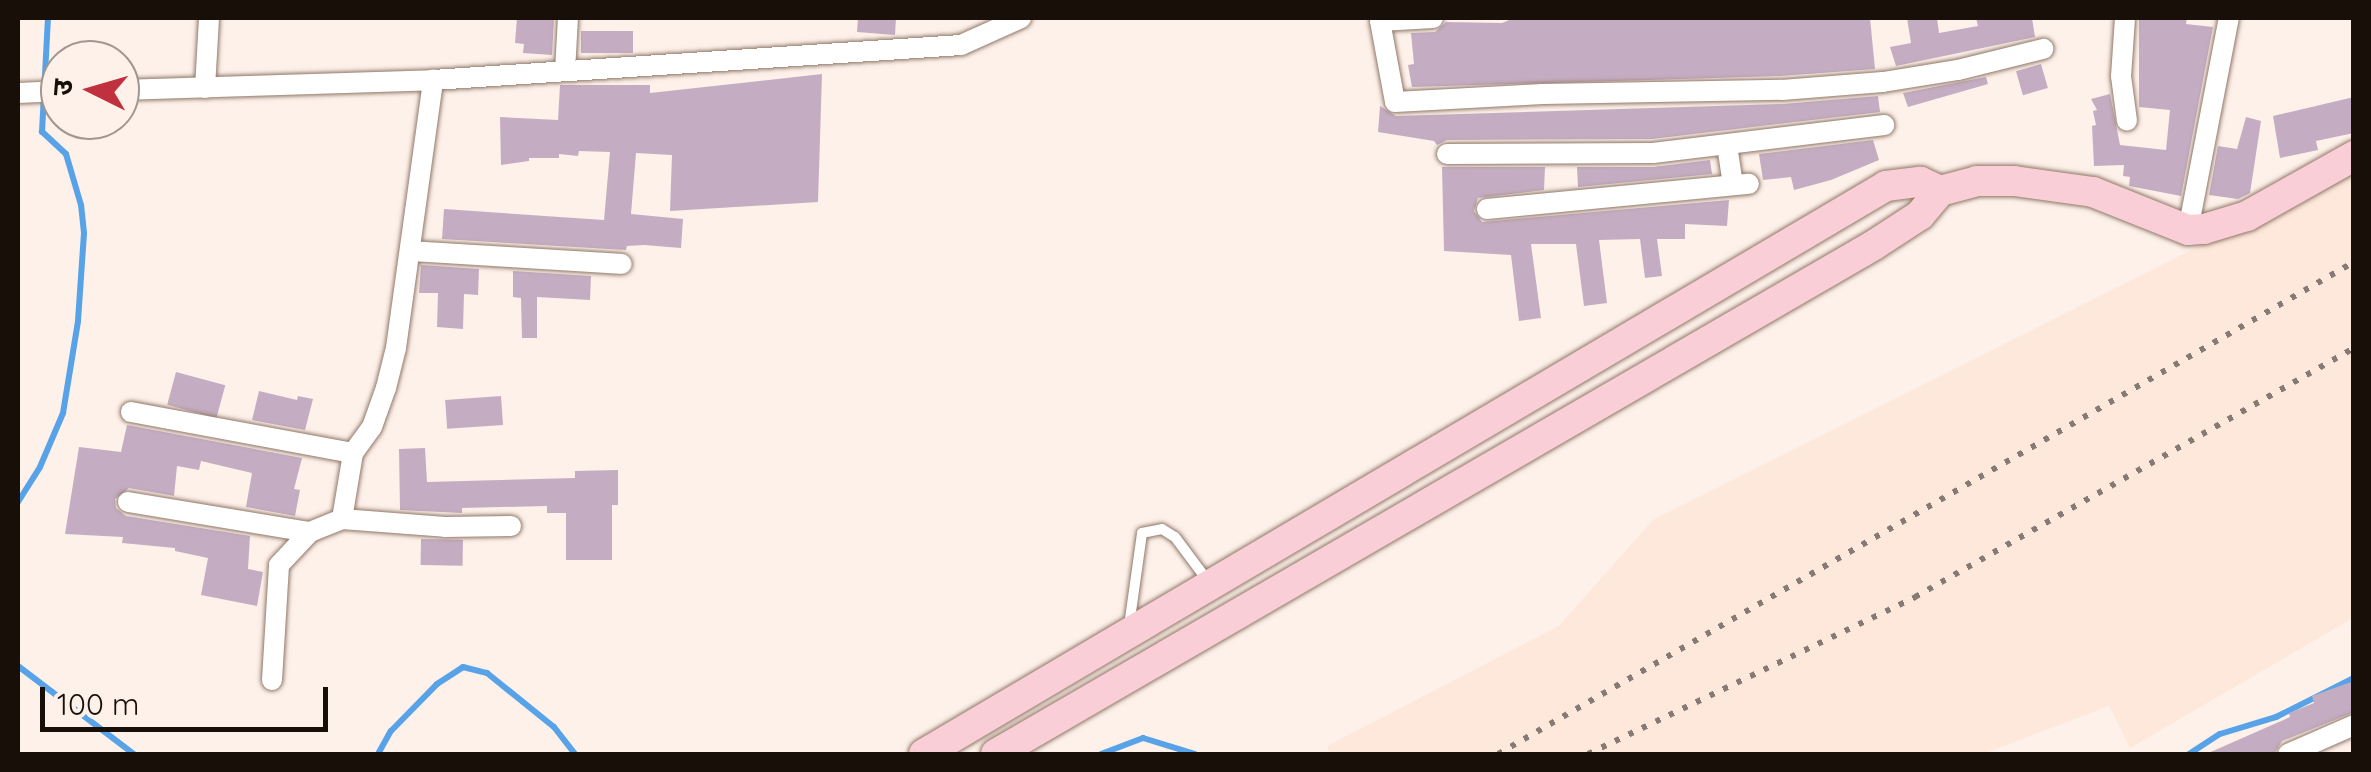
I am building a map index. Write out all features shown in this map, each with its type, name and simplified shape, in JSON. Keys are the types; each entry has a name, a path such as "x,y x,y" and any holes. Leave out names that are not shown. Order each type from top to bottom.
{"street":[{"path":"205,88 209,18"},
{"path":"565,70 568,18"},
{"path":"140,90 433,80 960,46 1021,18"},
{"path":"1433,18 1380,21 1395,102 1832,86 1958,70 2042,49"},
{"path":"2125,18 2121,76 2127,121"},
{"path":"2188,230 2229,18"},
{"path":"342,519 353,453 372,427 386,388 410,251 433,80"},
{"path":"1447,154 1652,153 1884,125"},
{"path":"1487,208 1741,185 1727,145"},
{"path":"996,754 1874,245 1920,215 1940,191 1978,182 2014,181 2093,192 2134,205 2188,230 2226,225 2354,156"},
{"path":"924,754 1213,588 1886,186 1921,182 1940,191"},
{"path":"410,251 622,264"},
{"path":"132,412 353,453"},
{"path":"128,502 310,532"},
{"path":"272,680 278,565 310,532 342,519 445,527 511,526"},
{"path":"2288,754 2354,725"}],"lane":[{"path":"1129,637 1142,533 1162,529 1175,537 1213,588"}],"shaded area":[{"path":"2353,169 2353,618 2130,748 2109,706 1983,754 1330,754 1327,746 1559,626 1653,520"}],"building":[{"path":"517,18 554,19 552,55 523,53 524,44 515,43"},
{"path":"858,18 896,18 895,35 857,32"},
{"path":"1514,18 1870,18 1875,69 1781,76 1412,87 1408,65 1414,64 1411,33 1435,32 1446,22 1502,23"},
{"path":"1907,18 1937,18 1939,33 1978,26 1976,18 2032,18 2035,37 1896,66 1890,47 1911,43"},
{"path":"2139,18 2187,18 2186,24 2213,27 2181,196 2129,186 2130,177 2123,176 2124,165 2094,166 2092,126 2096,125 2093,111 2097,110 2091,99 2110,94 2120,145 2166,150 2170,110 2139,107"},
{"path":"581,31 633,31 633,53 581,53"},
{"path":"2041,64 2048,88 2023,95 2016,71"},
{"path":"822,74 818,202 670,211 672,155 636,153 631,214 683,219 681,248 644,245 627,246 626,250 442,239 444,209 604,220 610,152 579,151 578,156 559,154 559,158 529,158 501,165 500,117 558,120 560,85 650,85 650,93"},
{"path":"1986,77 1988,84 1908,107 1903,93"},
{"path":"1878,96 1880,112 1652,139 1447,140 1437,145 1434,141 1378,132 1380,106 1396,116 1783,104"},
{"path":"2354,97 2354,133 2316,141 2318,150 2280,158 2273,116"},
{"path":"2246,117 2261,121 2250,193 2238,199 2209,195 2218,146 2237,149"},
{"path":"1873,140 1879,160 1831,180 1794,190 1791,177 1763,180 1759,154"},
{"path":"1710,160 1712,174 1578,187 1577,167 1653,167"},
{"path":"1442,167 1545,167 1544,190 1478,198 1474,211 1482,222 1729,200 1727,226 1685,224 1685,239 1657,239 1662,276 1645,278 1640,239 1599,240 1607,303 1584,306 1576,244 1531,244 1541,318 1519,321 1511,255 1444,251"},
{"path":"421,265 479,269 478,295 464,294 463,329 437,327 438,293 419,293"},
{"path":"513,271 591,276 590,300 537,297 537,338 522,338 521,298 513,297"},
{"path":"176,372 225,385 216,418 167,405"},
{"path":"259,391 297,400 298,396 313,399 305,430 252,420"},
{"path":"501,396 503,425 447,429 445,400"},
{"path":"127,425 302,458 294,489 300,490 295,516 246,507 252,473 201,461 199,470 177,466 174,496 129,488 115,499 116,508 126,516 250,536 248,569 263,572 257,606 201,595 208,558 175,548 122,543 123,537 65,534 79,447 121,452"},
{"path":"425,448 427,482 575,478 575,471 618,470 618,505 612,505 612,560 566,560 566,513 547,513 547,506 462,508 462,513 400,510 399,449"},
{"path":"421,539 463,540 463,566 421,565"},
{"path":"2354,681 2354,712 2282,741 2274,754 2206,754 2290,717 2289,713 2314,703 2312,696"}],"waterway":[{"path":"18,502 40,467 63,413 78,321 84,233 81,205 66,154 42,132 48,18"},
{"path":"18,666 134,754"},
{"path":"378,754 391,731 437,684 463,667 487,673 554,727 575,754"},
{"path":"2189,754 2220,734 2276,717 2354,678"},
{"path":"1101,754 1143,738 1195,754"}],"railway":[{"path":"1498,754 2354,262"},
{"path":"1588,754 1915,597 2354,348"}]}
